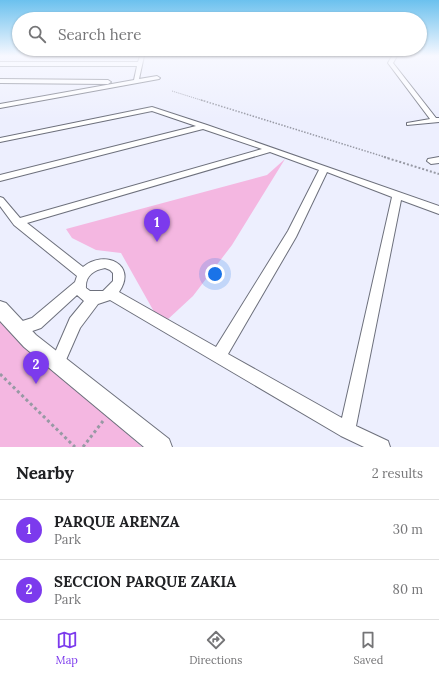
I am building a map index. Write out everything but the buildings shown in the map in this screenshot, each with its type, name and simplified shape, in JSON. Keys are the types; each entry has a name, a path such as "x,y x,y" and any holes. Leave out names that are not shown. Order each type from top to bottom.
{"street":[{"path":"136,82 137,77"},
{"path":"401,77 437,121"},
{"path":"0,81 105,85 136,82 156,78"},
{"path":"0,106 116,82"},
{"path":"0,140 152,109 270,149 439,210"},
{"path":"409,124 437,121"},
{"path":"0,178 204,126"},
{"path":"18,222 270,149"},
{"path":"219,356 292,234 324,169"},
{"path":"347,430 397,195"},
{"path":"0,200 18,222 82,280"},
{"path":"18,329 36,323 82,280 90,269 101,264 112,264 120,273 120,280 110,293 94,299 86,297 81,292 82,280"},
{"path":"110,293 132,308 347,430 382,447"},
{"path":"57,364 75,323 94,299"},
{"path":"0,309 18,329 57,364 162,447"}],"path":[{"path":"172,91 439,174"},
{"path":"0,374 75,447"},
{"path":"83,447 113,408"}],"shaded area":[{"path":"285,159 232,245 193,296 166,321 157,317 121,253 96,250 72,238 66,229 267,175"},
{"path":"1,321 142,447 0,447"}],"place":[{"name":"PARQUE ARENZA","path":"157,242"},
{"name":"SECCION PARQUE ZAKIA","path":"36,384"}]}
